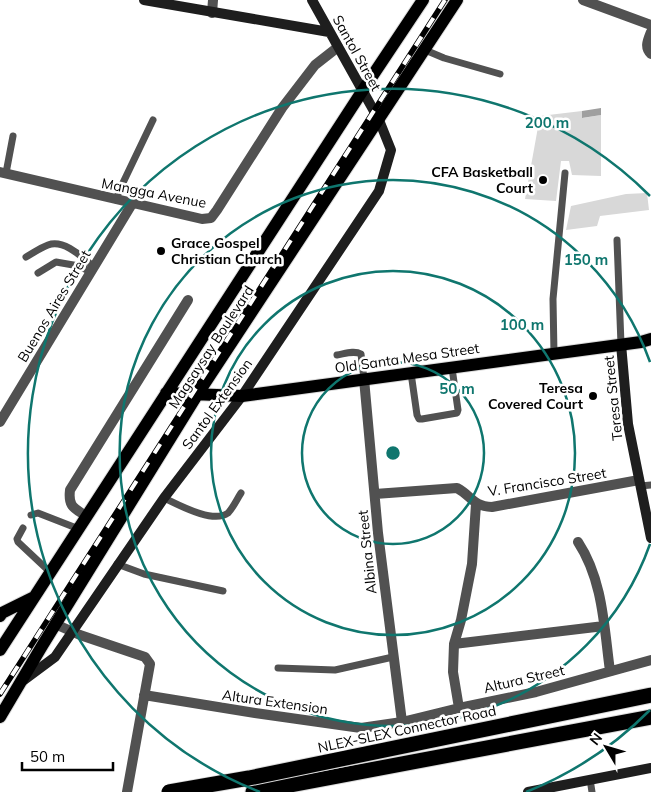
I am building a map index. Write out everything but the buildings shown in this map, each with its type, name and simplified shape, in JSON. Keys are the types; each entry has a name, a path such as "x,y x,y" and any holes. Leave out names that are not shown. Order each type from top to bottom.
{"highway":[{"name":"NLEX-SLEX Connector Road","path":"169,792 249,778 651,695"},
{"path":"254,792 651,717"}],"main road":[{"name":"Magsaysay Boulevard","path":"0,650 423,0"},
{"name":"Magsaysay Boulevard","path":"0,717 55,624 197,395 458,0"},
{"name":"Old Santa Mesa Street","path":"166,393 242,396 621,344 648,342"},
{"path":"1,614 36,596"}],"street":[{"path":"144,0 329,32"},
{"path":"212,13 213,0"},
{"name":"Santol Street","path":"312,0 379,120"},
{"path":"583,0 651,25"},
{"path":"651,32 647,44 648,51 651,54"},
{"name":"Mangga Avenue","path":"3,173 132,204 202,219 211,218 282,108 315,65 338,47"},
{"name":"Santol Extension","path":"21,683 54,656 164,498 242,396 379,190 391,150 379,120"},
{"name":"Buenos Aires Street","path":"0,422 132,204"},
{"path":"86,516 72,507 69,499 70,490 188,300"},
{"name":"Teresa Street","path":"621,344 628,424 651,538"},
{"name":"Albina Street","path":"364,379 393,657 402,722"},
{"name":"V. Francisco Street","path":"375,494 457,488 476,504 492,507 640,483"},
{"path":"459,708 453,672 454,644 461,620 472,564 476,504"},
{"path":"578,542 583,549 597,583 610,671"},
{"path":"55,624 71,632 149,660 150,664 127,792"},
{"path":"454,644 604,626"},
{"name":"Altura Street","path":"402,722 536,692 651,660"},
{"name":"Altura Extension","path":"144,695 361,728 402,722"},
{"path":"528,792 651,768"}],"lane":[{"path":"425,50 444,58 500,74"},
{"path":"116,200 153,120"},
{"path":"3,173 13,136"},
{"path":"554,354 553,299 565,173"},
{"path":"617,240 621,344"},
{"path":"26,257 49,244 56,244 72,250 92,270"},
{"path":"38,273 56,262 92,270"},
{"path":"337,355 353,352 361,354 364,379"},
{"path":"411,372 417,415 419,419 422,419 457,413 452,368"},
{"name":"V. Francisco Street","path":"640,483 651,485"},
{"path":"164,498 191,511 211,516 222,516 229,512 241,493"},
{"path":"31,515 38,512 79,529"},
{"path":"23,528 17,539 18,542 51,573"},
{"path":"117,564 144,574 223,592"},
{"path":"278,668 335,670 393,657"},
{"path":"184,792 280,768 298,767 385,751"},
{"path":"590,779 592,792"}],"shaded area":[{"path":"601,108 601,115 582,118 582,111"},
{"path":"582,111 583,118 601,115 601,176 572,175 569,161 561,161 556,201 525,199 540,116"},
{"path":"647,193 649,210 600,216 597,226 566,230 571,206 626,194"}],"railway":[{"path":"0,694 445,0"}],"place":[{"name":"CFA Basketball Court","path":"543,180"},
{"name":"Grace Gospel Christian Church","path":"161,251"},
{"name":"Teresa Covered Court","path":"593,396"}]}
